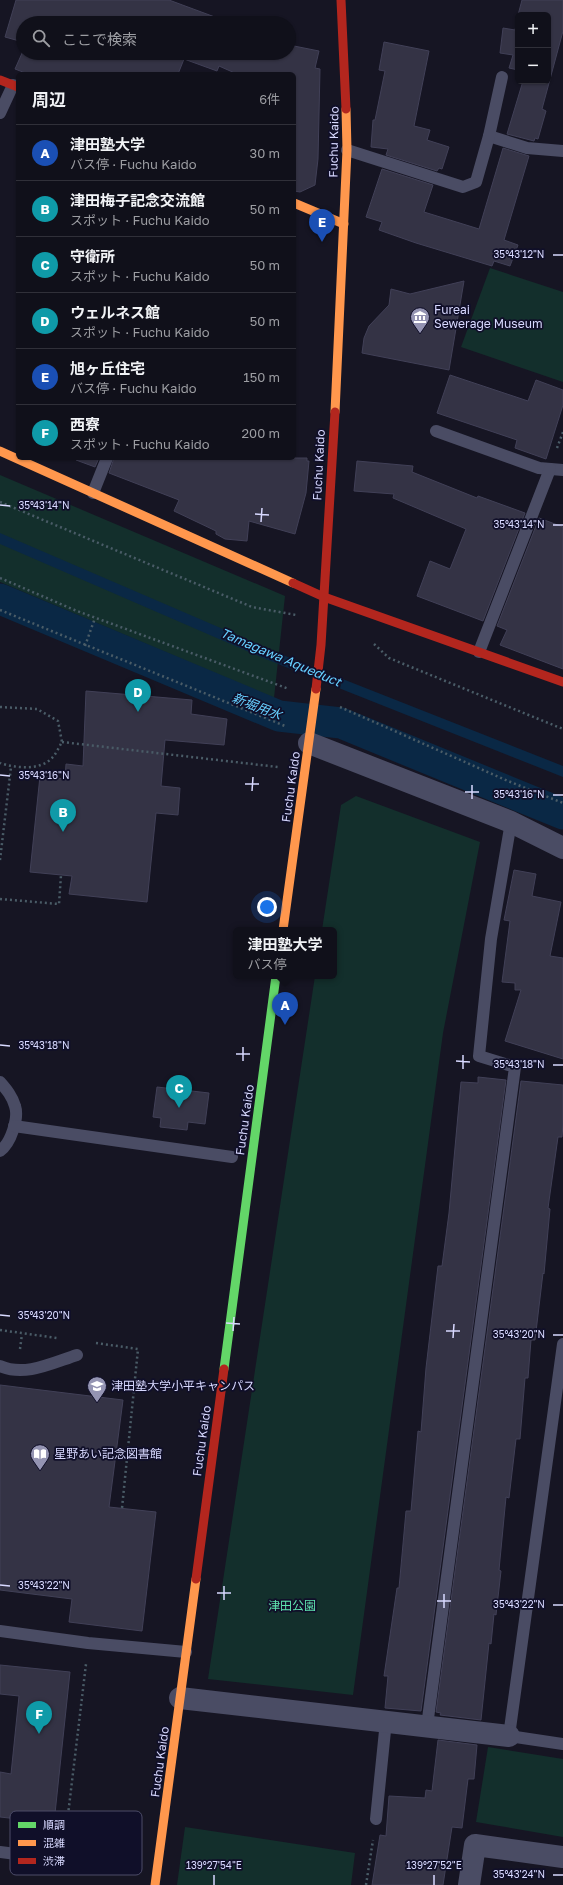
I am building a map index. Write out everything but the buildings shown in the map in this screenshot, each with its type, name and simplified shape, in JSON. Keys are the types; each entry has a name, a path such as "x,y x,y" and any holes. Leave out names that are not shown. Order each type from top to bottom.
{"main road":[{"name":"Fuchu Kaido","path":"283,927 321,645 324,597 347,150 346,92 341,0"},
{"path":"0,80 15,86"},
{"path":"296,204 344,224"},
{"path":"0,451 16,458"},
{"path":"20,460 324,597 563,682"},
{"name":"Fuchu Kaido","path":"155,1885 276,979"}],"street":[{"path":"309,742 511,822 563,848"},
{"path":"180,1698 509,1736"},
{"path":"469,1885 475,1845 563,1857"}],"lane":[{"path":"347,150 463,187 476,182 489,136 502,76"},
{"path":"0,113 15,86"},
{"path":"489,136 527,148 563,150"},
{"path":"436,431 539,468 563,470"},
{"path":"93,493 106,460"},
{"path":"479,652 550,469"},
{"path":"428,1726 515,1067 479,1056 491,939 511,822"},
{"path":"0,1082 10,1093 16,1107 14,1126 5,1147 0,1151"},
{"path":"14,1126 232,1157"},
{"path":"563,1344 509,1736 563,1744"},
{"path":"0,1366 17,1370 35,1369 77,1355"},
{"path":"0,1631 88,1643 186,1652"},
{"path":"376,1819 386,1722"},
{"path":"0,1852 10,1853"}],"path":[{"path":"0,502 252,607 303,616"},
{"path":"0,578 95,618 291,689"},
{"path":"0,610 85,646 286,726"},
{"path":"85,646 95,618"},
{"path":"372,643 389,658 563,729"},
{"path":"336,705 508,782 563,803"},
{"path":"0,707 37,709 58,722 62,742 51,759 34,767 11,767 0,763"},
{"path":"62,742 280,768"},
{"path":"0,860 11,767"},
{"path":"0,899 59,904 61,875"},
{"path":"0,1330 61,1339"},
{"path":"92,1343 138,1349 122,1508"},
{"path":"69,1811 88,1643"},
{"path":"366,1885 376,1819"}],"green space":[{"path":"490,268 563,292 563,382 461,347"},
{"path":"0,475 285,596 274,698 0,582"},
{"name":"津田公園","path":"356,796 480,842 443,1033 353,1695 208,1679 315,979 337,979 337,927 322,927 341,805"},
{"path":"488,1747 563,1759 563,1837 476,1822"},
{"path":"185,1827 355,1853 351,1885 177,1885"}],"water":[{"name":"Tamagawa Aqueduct","path":"0,533 297,661 563,766 563,777 263,658 0,544"}],"pier":[{"path":"295,658 342,676 340,689 294,672"}],"waterway":[{"name":"新堀用水","path":"0,599 279,716 341,723 563,814"}],"traffic: fast":[{"path":"224,1369 276,979"}],"traffic: slow":[{"path":"335,412 347,150 346,109"},
{"path":"296,204 344,224"},
{"path":"0,451 16,458"},
{"path":"20,460 293,583"},
{"path":"283,927 316,689"},
{"path":"155,1885 196,1579"}],"traffic: jam":[{"path":"341,0 346,109"},
{"path":"0,80 16,86"},
{"path":"316,689 321,645 335,412"},
{"path":"293,583 324,597 563,682"},
{"path":"196,1579 224,1369"}],"place":[{"name":"旭ヶ丘住宅","path":"322,242"},
{"name":"Fureai Sewerage Museum","path":"420,334"},
{"name":"ウェルネス館","path":"138,712"},
{"name":"津田梅子記念交流館","path":"63,832"},
{"name":"津田塾大学","path":"285,1025"},
{"name":"守衛所","path":"179,1108"},
{"name":"津田塾大学小平キャンパス","path":"97,1403"},
{"name":"星野あい記念図書館","path":"40,1471"},
{"name":"西寮","path":"39,1734"}]}
